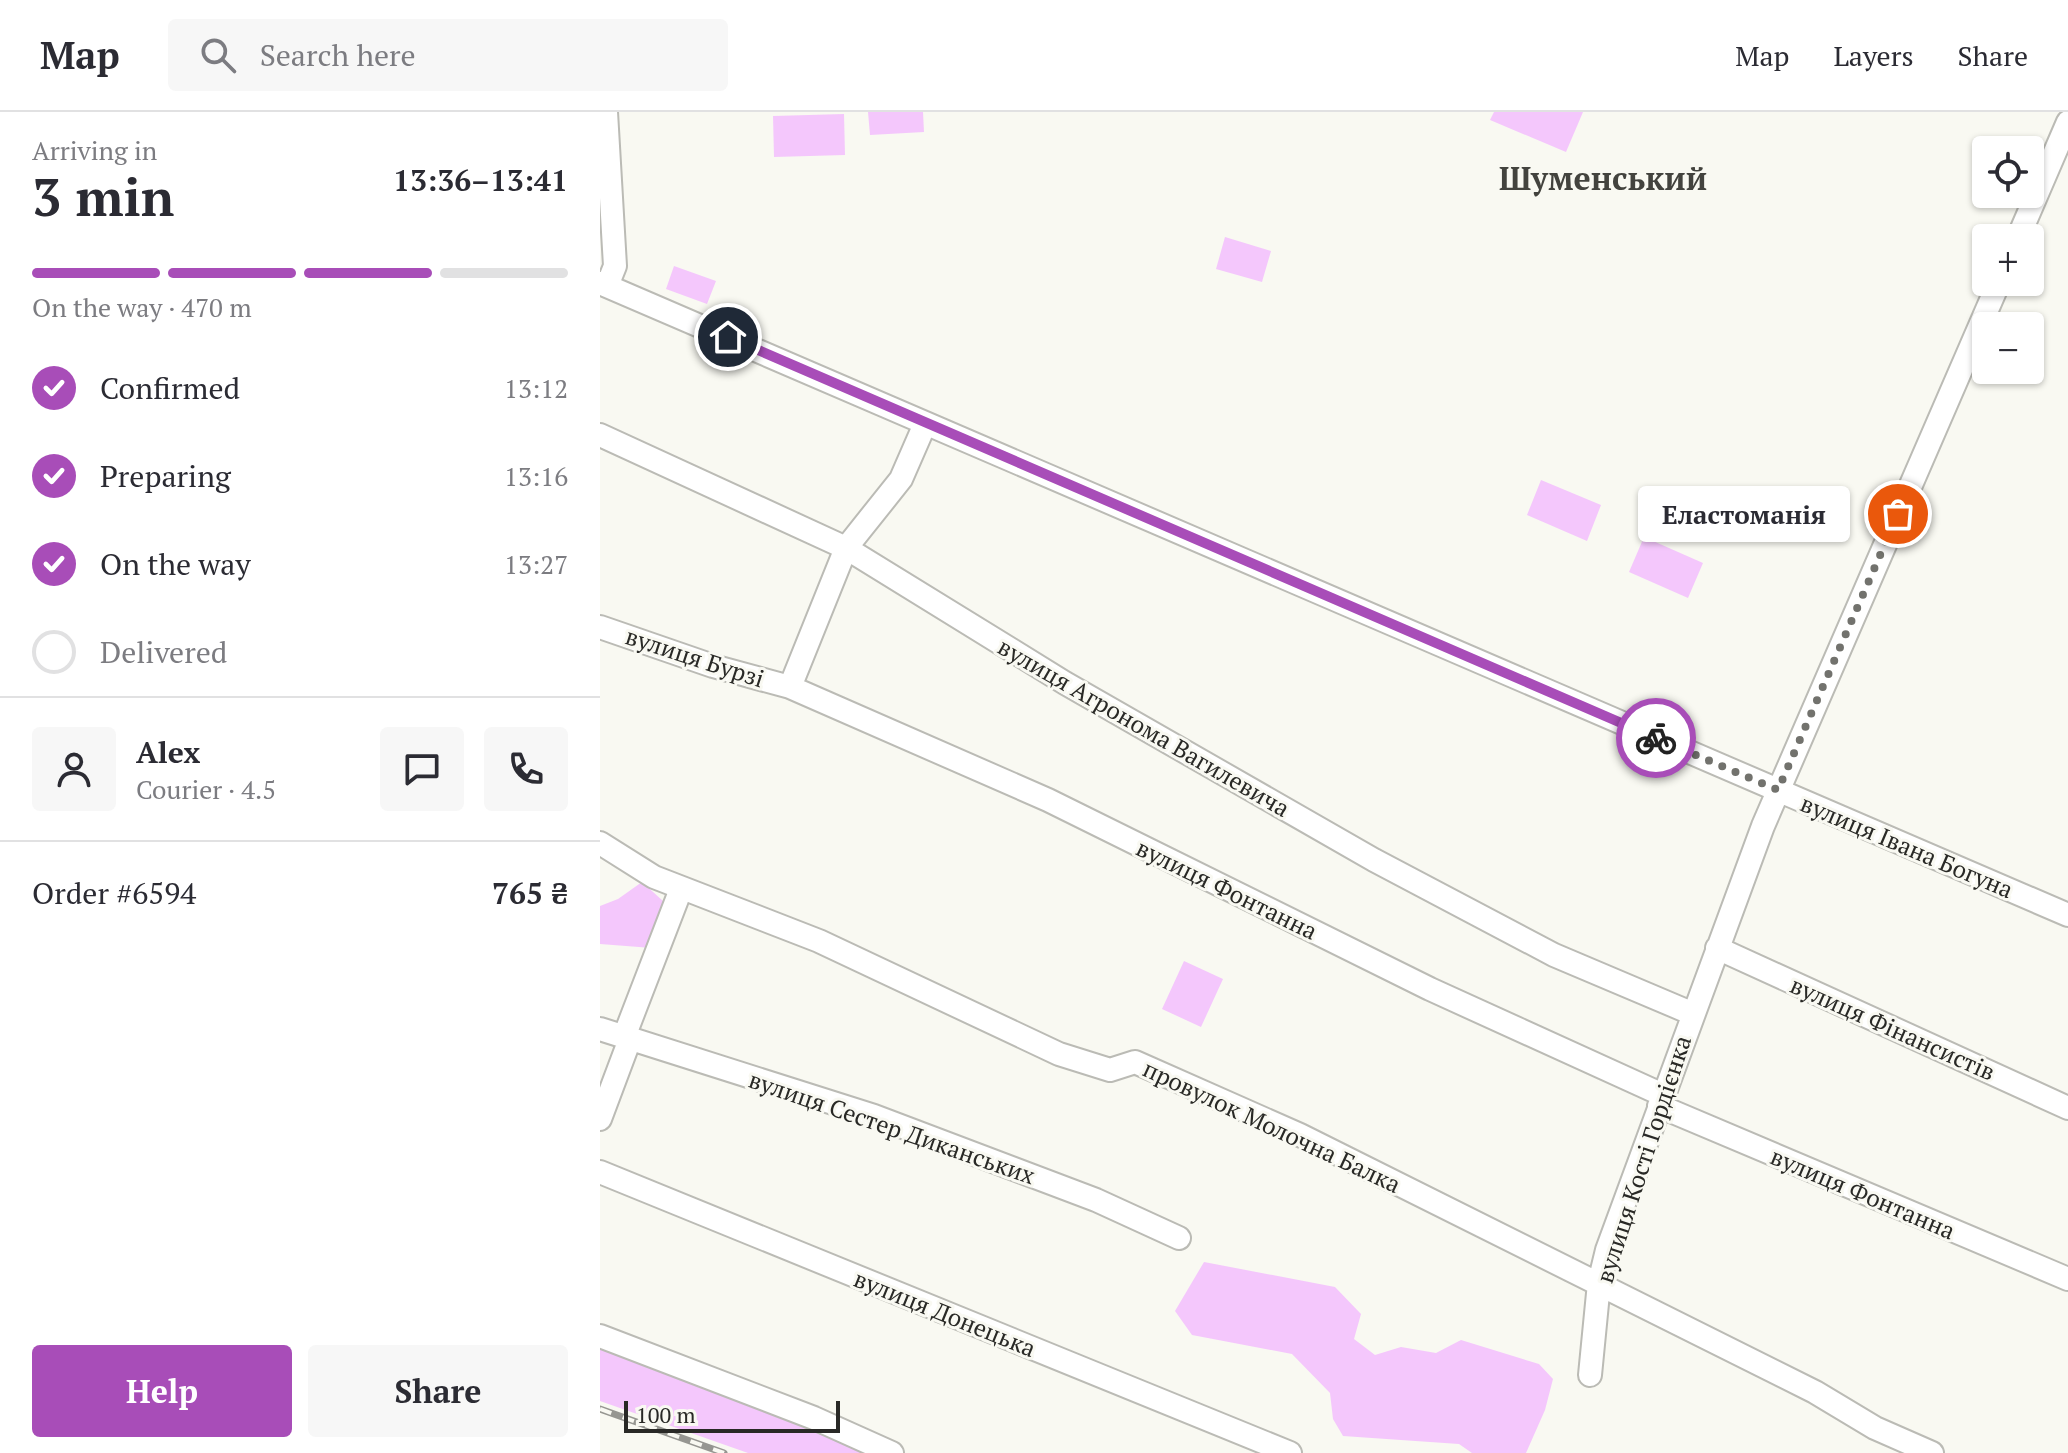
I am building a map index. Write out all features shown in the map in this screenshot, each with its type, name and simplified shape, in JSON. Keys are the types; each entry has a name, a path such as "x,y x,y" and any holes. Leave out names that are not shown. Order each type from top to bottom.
{"street":[{"path":"603,284 615,266 606,112"},
{"path":"2024,224 2068,122"},
{"name":"вулиця Івана Богуна","path":"603,284 2068,915"},
{"path":"1778,790 1993,296"},
{"path":"790,687 846,548 901,479 925,424"},
{"name":"вулиця Агронома Вагилевича","path":"600,435 846,548 1065,683 1374,860 1554,955 1691,1013"},
{"name":"вулиця Бурзі","path":"600,627 713,666 790,687"},
{"name":"вулиця Фонтанна","path":"790,687 1048,800 1661,1100 2068,1279"},
{"name":"вулиця Кості Гордієнка","path":"1590,1375 1599,1283 1691,1013 1778,790"},
{"name":"провулок Молочна Балка","path":"600,843 681,889 819,941 1059,1054 1110,1070 1135,1062 1219,1098 1599,1283 1815,1392 1875,1428 1932,1453"},
{"path":"600,1119 681,889"},
{"name":"вулиця Фінансистів","path":"1717,948 2068,1108"},
{"name":"вулиця Сестер Диканських","path":"600,1029 874,1116 1096,1200 1179,1238"},
{"name":"вулиця Донецька","path":"600,1172 1290,1453"},
{"path":"600,1336 814,1418 892,1453"}],"shaded area":[{"path":"868,112 923,112 924,132 870,135"},
{"path":"1494,112 1583,112 1566,152 1490,120"},
{"path":"844,114 845,155 774,157 773,116"},
{"path":"1225,237 1271,251 1262,282 1216,269"},
{"path":"674,266 716,281 707,304 666,289"},
{"path":"1541,480 1601,505 1587,541 1527,515"},
{"path":"1644,537 1703,563 1688,598 1629,572"},
{"path":"642,882 663,901 664,917 652,948 600,944 600,906 618,899"},
{"path":"1184,961 1223,979 1201,1027 1162,1009"},
{"path":"1204,1262 1335,1287 1361,1314 1354,1339 1375,1355 1401,1347 1436,1353 1461,1340 1539,1364 1553,1379 1545,1410 1526,1453 1472,1453 1459,1444 1343,1436 1333,1419 1330,1393 1292,1354 1192,1335 1175,1311"},
{"path":"600,1347 870,1453 748,1453 600,1401"}],"railway":[{"path":"600,1409 724,1453"}],"way so far":[{"path":"1656,738 1778,790 1898,514"}],"place":[{"name":"Еластоманія","path":"1898,514"}],"district":[{"name":"Шуменський","path":"1603,178"}],"route":[{"path":"728,337 836,387 1656,738"}]}
